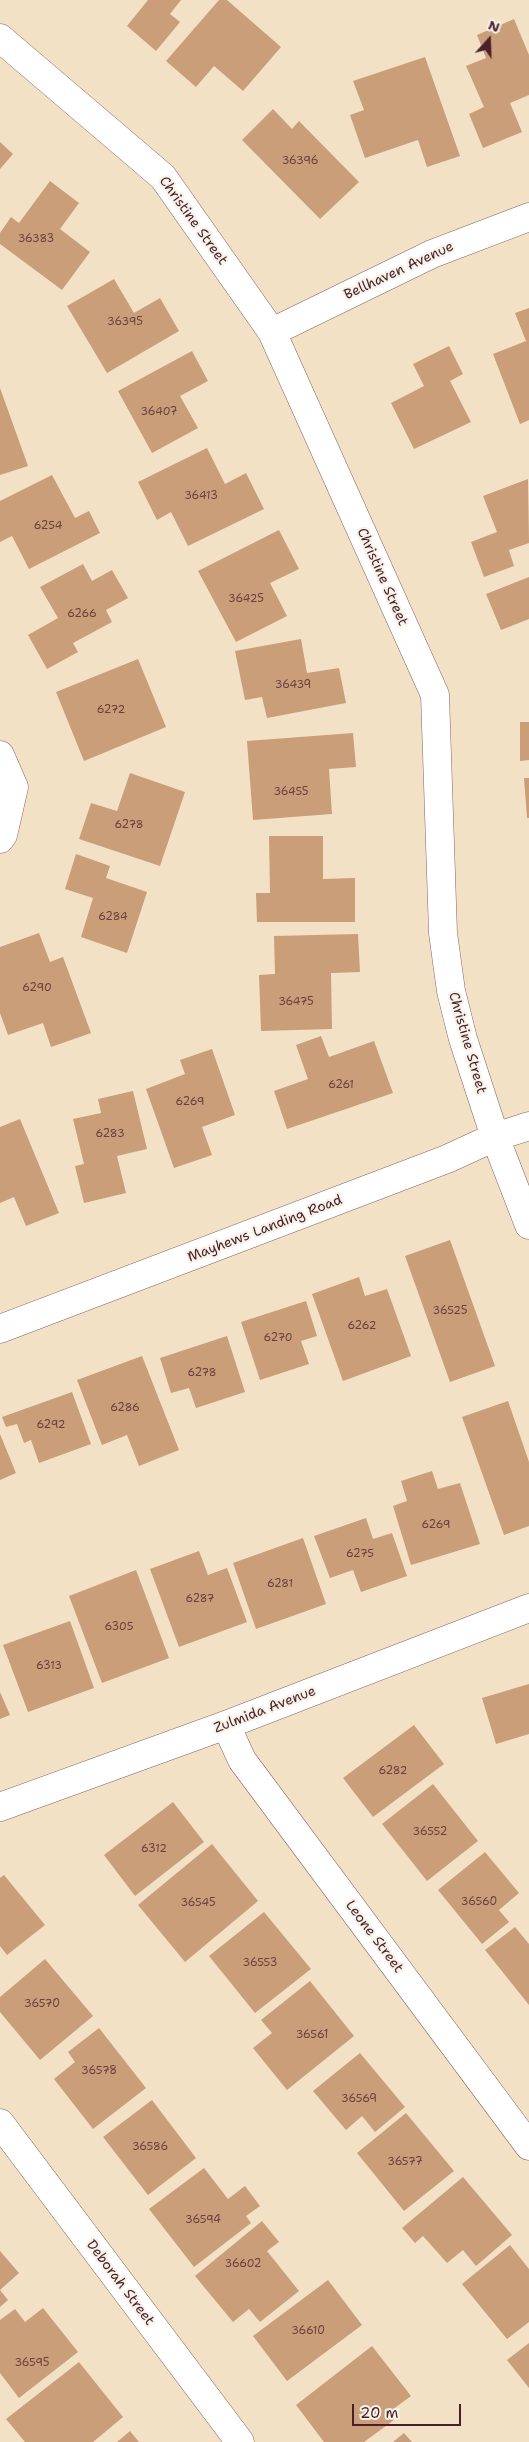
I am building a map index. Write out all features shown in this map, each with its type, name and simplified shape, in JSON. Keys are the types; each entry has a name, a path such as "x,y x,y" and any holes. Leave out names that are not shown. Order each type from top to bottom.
{"street":[{"name":"Christine Street","path":"0,38 163,177 272,332 435,695 444,933 452,991 463,1039 495,1137 529,1225"},
{"name":"Bellhaven Avenue","path":"272,332 432,254 529,217"},
{"path":"0,755 14,787 4,835 0,839"},
{"name":"Mayhews Landing Road","path":"0,1329 447,1159 495,1137 529,1126"},
{"name":"Zulmida Avenue","path":"0,1807 226,1725 529,1608"},
{"name":"Leone Street","path":"226,1725 242,1760 529,2146"},
{"name":"Deborah Street","path":"0,2123 240,2442"}],"building":[{"path":"148,0 181,0 170,14 180,22 156,51 127,26"},
{"path":"219,0 227,0 281,47 243,91 214,66 196,87 166,61"},
{"path":"514,19 529,55 529,95 510,103 522,132 483,148 469,114 484,107 466,66 486,58 477,35"},
{"path":"425,57 460,156 427,167 418,140 365,158 350,115 364,110 353,81"},
{"path":"273,109 292,129 299,121 359,182 320,219 242,140"},
{"path":"0,142 13,154 0,169"},
{"path":"50,181 79,203 60,229 90,252 62,290 0,244 0,233 11,217 19,223"},
{"path":"114,279 134,313 160,298 179,331 107,373 67,306"},
{"path":"529,308 529,420 520,424 493,354 526,341 515,313"},
{"path":"449,346 463,374 450,381 471,422 414,449 391,403 424,386 413,364"},
{"path":"192,351 208,381 180,396 198,428 152,453 118,391"},
{"path":"0,388 28,466 0,475"},
{"path":"207,448 225,484 246,473 264,509 188,546 171,512 157,520 138,482"},
{"path":"52,475 75,518 89,511 100,533 29,569 12,536 0,542 0,501"},
{"path":"528,479 529,543 509,550 514,566 484,577 471,542 497,532 483,496"},
{"path":"279,530 299,569 270,583 287,616 236,642 198,571"},
{"path":"83,564 92,581 112,570 128,598 106,610 112,622 73,643 78,652 47,669 28,635 58,618 40,587"},
{"path":"529,577 529,619 501,630 486,594"},
{"path":"301,639 307,673 339,668 346,703 267,718 262,697 245,700 235,651"},
{"path":"138,659 166,727 84,761 56,692"},
{"path":"520,722 529,722 529,760 520,761"},
{"path":"353,733 356,767 329,769 332,814 253,820 247,741"},
{"path":"130,773 185,792 160,866 79,839 91,803 117,811"},
{"path":"524,778 529,778 529,818 527,818"},
{"path":"269,836 323,836 323,879 355,878 355,922 257,922 256,893 270,893"},
{"path":"76,854 110,866 106,878 147,892 127,953 81,937 93,898 65,889"},
{"path":"39,933 50,962 63,957 91,1033 51,1047 43,1023 8,1035 0,1013 0,947"},
{"path":"358,934 360,972 331,973 332,1029 261,1031 259,975 275,974 274,936"},
{"path":"321,1036 329,1057 374,1041 393,1093 287,1129 274,1091 308,1079 296,1045"},
{"path":"212,1049 235,1115 202,1127 212,1155 174,1168 146,1089 185,1074 180,1060"},
{"path":"133,1091 147,1149 117,1156 126,1193 84,1203 75,1166 84,1164 73,1119 101,1113 98,1099"},
{"path":"20,1119 59,1213 26,1226 14,1197 0,1203 0,1127"},
{"path":"450,1240 495,1366 450,1382 405,1256"},
{"path":"359,1277 365,1296 387,1289 411,1356 343,1381 312,1294"},
{"path":"306,1301 317,1336 301,1341 309,1364 260,1380 241,1322"},
{"path":"227,1336 245,1392 196,1408 189,1388 171,1393 160,1358"},
{"path":"142,1356 179,1450 139,1466 127,1435 102,1445 77,1380"},
{"path":"72,1392 91,1444 39,1463 31,1440 24,1443 17,1424 6,1427 2,1417"},
{"path":"508,1401 529,1462 529,1526 504,1535 462,1417"},
{"path":"0,1434 16,1473 0,1480"},
{"path":"432,1471 438,1489 460,1483 480,1544 411,1565 393,1506 407,1501 401,1481"},
{"path":"366,1518 373,1539 392,1533 407,1576 361,1592 353,1570 330,1578 314,1536"},
{"path":"303,1538 326,1604 256,1629 233,1563"},
{"path":"199,1551 208,1575 227,1568 247,1622 179,1647 150,1569"},
{"path":"136,1570 169,1658 102,1683 69,1596"},
{"path":"70,1621 94,1688 28,1712 3,1645"},
{"path":"529,1684 529,1734 496,1744 482,1698"},
{"path":"0,1692 10,1715 0,1719"},
{"path":"414,1725 444,1764 373,1817 343,1778"},
{"path":"433,1784 478,1841 427,1881 382,1824"},
{"path":"173,1802 204,1842 135,1896 104,1855"},
{"path":"212,1844 258,1901 185,1962 138,1905"},
{"path":"485,1852 519,1893 499,1910 509,1922 482,1944 438,1890"},
{"path":"4,1875 45,1925 7,1955 0,1946 0,1878"},
{"path":"264,1912 311,1969 255,2013 209,1956"},
{"path":"515,1927 529,1944 529,2005 485,1950"},
{"path":"45,1959 93,2016 40,2060 0,2012 0,1997"},
{"path":"310,1981 354,2036 287,2090 253,2048 272,2033 261,2020"},
{"path":"99,2028 146,2088 93,2129 54,2079 75,2062 68,2052"},
{"path":"360,2053 405,2107 375,2132 362,2116 346,2130 313,2091"},
{"path":"152,2100 196,2158 148,2195 103,2137"},
{"path":"406,2113 454,2171 404,2211 357,2153"},
{"path":"204,2168 228,2199 245,2186 260,2206 246,2216 251,2223 194,2267 149,2209"},
{"path":"463,2177 512,2235 476,2266 463,2250 447,2263 423,2236 415,2243 402,2228"},
{"path":"262,2221 279,2242 267,2251 299,2291 260,2322 249,2309 233,2322 195,2276"},
{"path":"510,2245 529,2269 529,2322 507,2339 462,2284"},
{"path":"0,2251 19,2273 0,2290"},
{"path":"328,2280 362,2325 287,2381 253,2336"},
{"path":"0,2290 8,2300 0,2307"},
{"path":"43,2308 78,2352 19,2398 0,2373 0,2320 15,2309 25,2322"},
{"path":"529,2343 529,2388 507,2360"},
{"path":"372,2346 411,2396 388,2413 394,2420 364,2442 324,2442 296,2405"},
{"path":"79,2362 123,2417 93,2442 25,2442 6,2419"},
{"path":"130,2431 139,2442 117,2442"},
{"path":"404,2433 412,2442 393,2442"}]}
